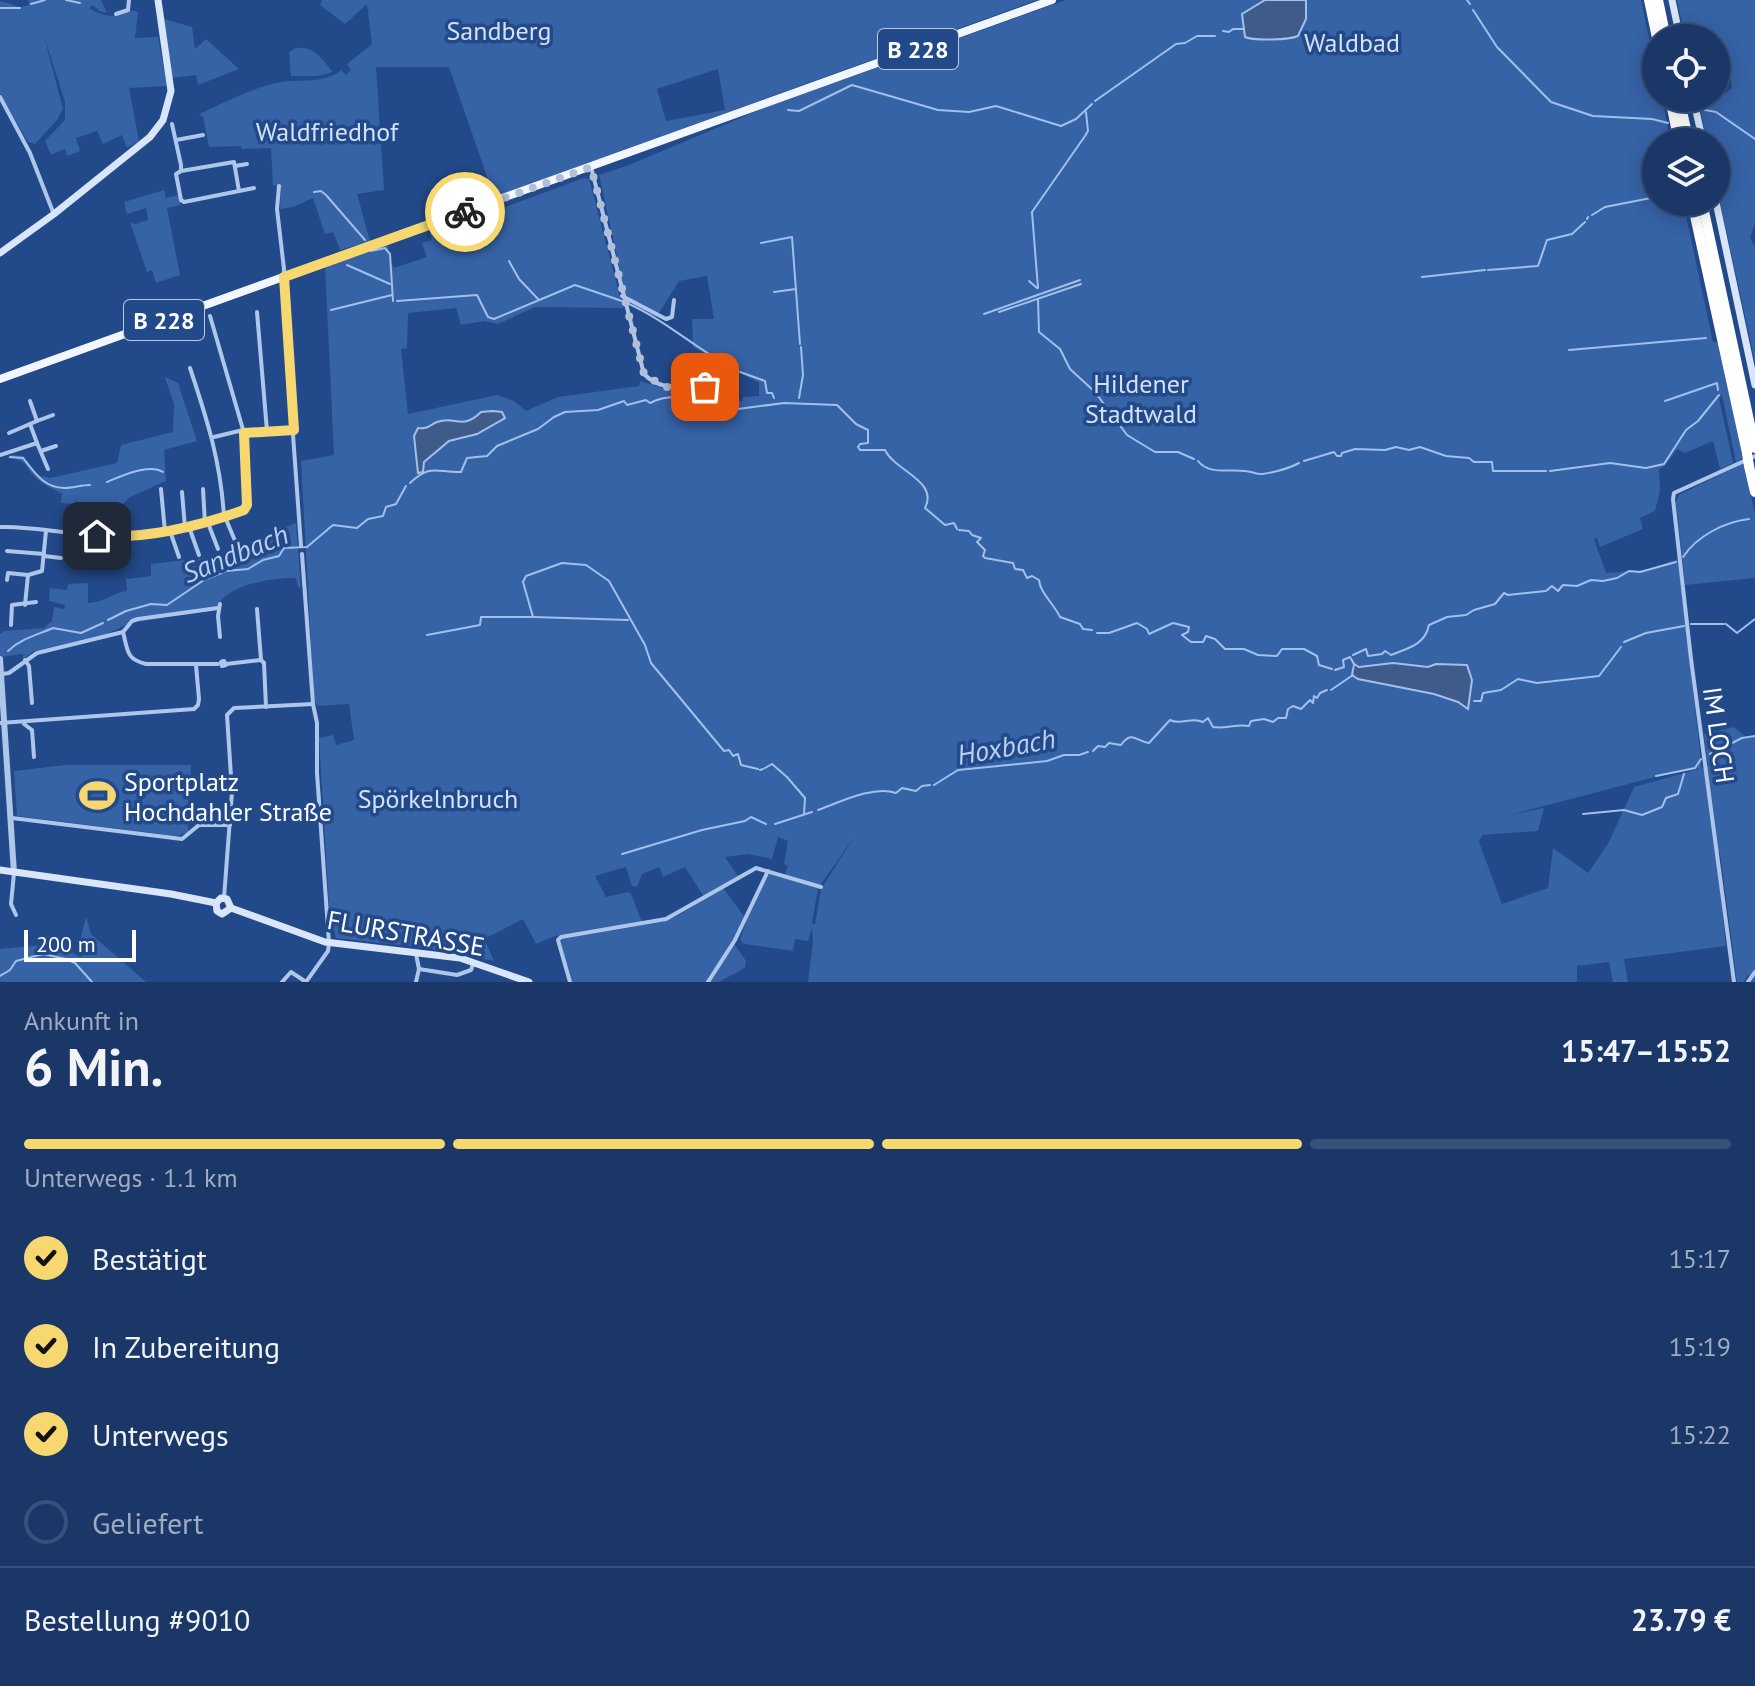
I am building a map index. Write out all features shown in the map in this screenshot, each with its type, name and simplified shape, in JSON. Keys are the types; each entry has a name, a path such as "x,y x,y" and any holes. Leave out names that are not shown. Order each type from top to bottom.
{"highway":[{"path":"1649,0 1654,24"},
{"path":"1658,0 1663,24"},
{"path":"1695,216 1752,456"},
{"path":"1705,216 1752,456 1755,492"}],"main road":[{"path":"0,253 150,137 163,120 171,91 158,0"},
{"name":"B 228","path":"0,379 1052,0"},
{"path":"1672,0 1677,24"},
{"path":"1719,216 1755,385"},
{"path":"0,870 216,903 224,898 230,901 231,908 222,914 216,909 216,903"},
{"name":"FLURSTRASSE","path":"231,908 329,943 474,962 529,982"}],"street":[{"path":"116,14 128,10 129,0"},
{"path":"0,97 30,153 54,214"},
{"path":"172,124 181,171"},
{"path":"176,140 203,135"},
{"path":"239,191 235,166 231,162 176,174 184,202 239,191 254,188"},
{"path":"235,166 247,164"},
{"path":"591,167 641,368 649,380 664,387 718,390"},
{"path":"279,186 277,209 301,546"},
{"path":"622,296 666,319 672,317 674,300"},
{"path":"257,312 267,431"},
{"path":"0,527 110,537 168,532 244,510 247,505 243,431 210,316"},
{"path":"190,368 213,437 222,479 224,517 236,543"},
{"path":"30,401 37,421"},
{"path":"9,433 53,415"},
{"path":"30,424 48,469"},
{"path":"213,437 243,431 294,430"},
{"path":"0,455 37,443"},
{"path":"41,451 56,446"},
{"name":"IM LOCH","path":"1734,982 1673,504 1674,493 1752,456"},
{"path":"161,489 168,532 179,557"},
{"path":"203,489 207,523 218,549"},
{"path":"182,492 187,528 199,555"},
{"path":"7,580 8,573 28,575 42,571 46,531"},
{"path":"7,551 61,558"},
{"path":"282,982 291,972 306,982 328,951 329,943 317,773 317,723 302,554"},
{"path":"11,625 12,605 25,603 28,575"},
{"path":"2,674 9,673 37,653 123,632 138,619 219,606 220,637"},
{"path":"257,609 266,707"},
{"path":"123,632 132,660 146,664 218,664"},
{"path":"0,659 2,723 12,818 14,873 11,904 16,915"},
{"path":"25,660 29,666 32,703"},
{"path":"226,664 261,660"},
{"path":"2,723 194,709 198,705 196,665"},
{"path":"224,898 232,792 227,715 234,708 313,704"},
{"path":"22,722 32,730 34,757"},
{"path":"12,818 182,839 205,824 230,825"},
{"path":"570,982 558,939 666,919 756,868 821,887"},
{"path":"708,982 735,940 768,871"},
{"path":"416,952 419,969 416,982"},
{"path":"419,969 457,975 471,970 474,962"},
{"path":"1748,982 1755,972"}],"green space":[{"path":"28,0 101,0 107,13 93,5 89,8 110,16 130,10 138,12 135,38 158,37 167,86 129,88 139,141 127,148 122,135 103,144 97,131 76,138 80,151 67,156 65,149 51,155 45,141 65,120 65,102 44,36 63,109 35,144 28,142 0,94 0,1 20,7 29,5"},
{"path":"322,0 1037,0 494,197 449,67 376,67 384,190 357,194 370,241 340,250 333,232 325,234 313,198 280,209 281,187 273,185 271,148 209,147 203,117 199,114 270,84 320,79 341,70 346,75 351,70 347,64 372,44 367,4 345,24 320,5","holes":["718,69 725,110 666,121 657,89"]},
{"name":"Hildener Stadtwald","path":"1066,0 1265,0 1244,12 1243,30 1260,38 1290,39 1300,32 1305,22 1306,0 1641,0 1646,24 1642,24 1642,112 1665,112 1668,128 1642,128 1642,216 1686,216 1713,342 1718,342 1743,458 1736,462 1722,395 1719,398 1733,463 1720,469 1713,441 1685,453 1677,449 1665,466 1659,469 1660,491 1655,511 1640,518 1643,529 1600,547 1597,538 1594,539 1606,573 1645,570 1678,559 1702,768 1702,769 1708,766 1704,734 1734,727 1747,738 1755,735 1755,982 1751,982 1754,978 1748,975 1744,982 1737,982 1720,853 1716,854 1726,946 1624,959 1628,982 1613,982 1609,962 1577,966 1577,982 808,982 812,928 808,941 795,939 793,951 744,944 740,940 750,910 770,872 818,888 812,924 815,924 821,889 855,836 819,887 785,875 788,841 778,837 772,859 748,854 725,857 738,876 704,897 685,867 663,877 659,867 642,874 637,887 632,886 626,867 595,876 606,897 631,894 642,922 555,936 536,944 523,919 486,938 483,936 494,961 426,948 336,938 329,906 319,738 333,735 336,745 354,740 349,704 318,706 314,701 301,461 334,455 325,265 388,243 390,262 394,268 427,257 422,243 432,240 429,229 452,220 459,224 584,178 589,179 623,308 535,307 498,324 485,321 461,325 456,308 408,313 407,348 401,349 408,414 497,395 514,401 526,411 558,397 639,386 640,381 669,390 709,391 716,396 721,410 722,400 742,401 743,397 759,396 759,383 693,347 692,319 714,319 707,276 679,281 659,313 626,297 599,175 769,106","holes":["1393,663 1428,667 1436,664 1467,665 1472,680 1468,709 1452,699 1406,686 1358,679 1352,675 1352,665 1374,667","1702,768 1634,787 1608,844 1588,873 1553,848 1548,888 1502,904 1479,842 1482,835 1538,831 1544,808 1510,815 1655,777"]},
{"path":"1677,0 1755,0 1755,223 1750,238 1755,247 1755,362 1723,216 1730,216 1730,128 1704,128 1701,112 1730,112 1730,24 1682,24"},
{"path":"164,19 192,27 195,49 206,39 239,69 198,85 196,75 172,78"},
{"path":"296,48 313,51 333,72 318,76 291,76 289,52"},
{"path":"164,190 166,198 178,195 181,205 167,208 180,275 156,283 152,270 147,272 130,222 135,224 148,220 146,208 127,214 124,202"},
{"path":"165,377 178,383 197,441 164,450 166,481 130,497 116,512 116,533 111,534 111,520 103,515 88,514 88,508 76,501 74,504 61,503 62,494 39,481 21,461 7,458 11,455 24,456 37,475 50,478 117,463 121,445 173,432 174,404"},
{"path":"1744,463 1755,514 1755,578 1685,585 1676,502 1679,495"},
{"path":"296,523 301,587 298,588 296,578 250,584 228,594 216,610 130,623 107,634 34,651 23,659 23,654 0,657 0,634 4,631 44,628 52,621 54,607 64,609 65,605 49,601 50,588 67,590 68,584 88,583 88,603 98,601 127,591 126,579 151,576 151,564 211,557"},
{"path":"66,765 191,765 188,832 177,836 17,816 14,771"},
{"path":"723,888 744,916 733,942 746,961 745,968 719,982 709,979 707,982 571,982 562,939 662,922"},
{"path":"86,917 91,934 146,982 0,982 0,949 54,944 81,957 88,945 81,937"}],"shaded area":[{"path":"1265,0 1306,0 1306,19 1298,36 1272,40 1245,37 1242,14"},
{"path":"481,412 502,412 505,418 477,434 449,441 424,462 423,472 418,473 414,436 418,428 426,428 443,420 469,421"},
{"path":"1393,663 1428,667 1436,664 1467,665 1472,680 1468,709 1434,694 1358,679 1352,675 1354,664 1359,667"}],"waterway":[{"path":"31,4 45,0"},
{"path":"66,0 80,3"},
{"path":"1467,0 1470,4"},
{"path":"0,8 20,8"},
{"path":"1473,10 1497,47 1551,102 1593,116 1652,119 1668,123"},
{"path":"1223,31 1243,29"},
{"path":"1095,101 1176,44 1197,36 1215,36"},
{"path":"788,110 799,111 852,85 938,110 969,112 996,106 1061,126 1076,119 1092,104"},
{"path":"1038,288 1032,212 1088,131 1086,112"},
{"path":"1716,112 1755,139"},
{"path":"314,192 321,191 326,195 365,240"},
{"path":"1592,215 1605,207 1642,200"},
{"path":"1488,270 1538,266 1547,240 1572,234 1585,222"},
{"path":"761,243 792,237 800,344"},
{"path":"371,251 385,248 390,254 393,301"},
{"path":"509,261 519,279 539,300"},
{"path":"347,265 390,284"},
{"path":"1422,277 1485,270"},
{"path":"984,314 1080,280"},
{"path":"1029,281 1037,288"},
{"path":"999,312 1081,284"},
{"path":"397,301 477,295 488,317 494,319 575,285 622,301"},
{"path":"774,292 796,289"},
{"path":"331,310 392,295"},
{"path":"1038,299 1039,332 1060,349 1070,369 1095,392 1127,435 1155,452 1178,452 1194,459"},
{"path":"627,303 736,370"},
{"path":"1569,350 1706,338"},
{"path":"799,398 803,375 801,347"},
{"path":"740,372 765,381 767,393 772,393 774,398"},
{"path":"1665,401 1717,383 1718,390"},
{"path":"1550,471 1610,463 1646,468 1664,464 1686,430 1698,421 1719,395"},
{"name":"Sandbach","path":"410,483 429,471 461,472 467,458 487,456 497,446 538,429 565,412 598,410 624,401 627,405 674,397 701,399 717,405"},
{"name":"Sandbach","path":"724,408 784,403 837,405 856,424 868,430 868,443 860,444 860,450 885,450 926,490 928,499 925,508 945,525 954,523 957,529"},
{"path":"1304,461 1334,452 1341,456 1355,449 1385,450 1396,447 1409,450 1420,447 1446,456 1469,458 1474,462 1492,462 1493,471 1546,471"},
{"path":"10,457 23,458 50,485 64,488 90,485"},
{"path":"1198,461 1213,470 1261,474 1299,463"},
{"path":"107,482 143,470 163,472"},
{"name":"Sandbach","path":"108,620 151,604 167,605 204,580 226,571 248,569 263,560 279,556 284,548 307,547 333,525 357,528 368,519 383,516 386,507 396,504 406,486"},
{"name":"Sandbach","path":"1683,557 1712,531 1749,519"},
{"name":"Sandbach","path":"959,530 969,531 981,538 977,542 985,550 985,558 1013,563 1015,569 1023,570 1027,578 1032,576 1039,580 1060,617 1080,624 1083,629 1092,630"},
{"name":"Sandbach","path":"1353,655 1366,649 1368,656 1385,651 1391,655 1404,650 1420,641 1429,625 1495,604 1504,593 1546,591 1552,586 1558,591 1563,585 1603,581 1629,571 1640,572 1676,562"},
{"path":"427,635 480,625 481,617 533,617 523,582 526,576 562,563 586,565 609,581 645,645 651,663 724,751 729,750 733,756 738,754 741,765 758,769"},
{"path":"534,617 628,620"},
{"name":"Hoxbach","path":"1726,624 1737,633 1755,619"},
{"name":"Sandbach","path":"8,651 24,640 53,628 81,633 103,623"},
{"name":"Sandbach","path":"1097,633 1109,633 1137,623 1149,634 1173,623 1189,627 1188,632 1182,635 1191,642 1203,642 1206,636 1215,639 1225,649 1244,649 1258,655 1277,656 1282,649 1304,649 1317,656 1319,665 1332,669"},
{"name":"Hoxbach","path":"1691,624 1724,624"},
{"name":"Hoxbach","path":"1624,642 1646,633 1684,626"},
{"name":"Hoxbach","path":"1474,701 1481,701 1483,693 1501,690 1518,679 1537,683 1599,676 1621,647"},
{"name":"Sandbach","path":"1335,670 1344,667 1343,660 1350,657 1354,664"},
{"name":"Hoxbach","path":"1331,690 1353,675"},
{"name":"Hoxbach","path":"1093,751 1109,743 1121,745 1131,737 1149,743 1170,720 1203,722 1208,718 1213,727 1249,726 1251,721 1264,719 1273,722 1286,718 1288,709 1293,706 1301,709 1310,700 1313,703 1314,696 1317,698 1327,690"},
{"path":"1710,754 1742,738 1755,736"},
{"name":"Hoxbach","path":"934,785 958,770 1047,761 1088,752"},
{"path":"1656,776 1695,768 1701,759"},
{"path":"765,768 772,764 805,798 804,814"},
{"path":"1583,814 1624,810 1642,815 1662,807 1666,798 1678,794 1684,774"},
{"name":"Hoxbach","path":"818,810 867,793 896,793 902,788 916,791 930,785"},
{"name":"Hoxbach","path":"775,824 812,812"},
{"name":"Hoxbach","path":"622,854 751,817 766,824"},
{"path":"0,976 10,970 16,961 43,954 75,963 92,982"}],"way so far":[{"path":"465,212 591,167 644,374 664,387 705,387"}],"place":[{"name":"Sportplatz Hochdahler Straße","path":"98,796"}],"route":[{"path":"97,536 170,531 205,524 244,510 247,505 244,433 294,430 284,277 465,212"}],"park label":[{"name":"Sandberg","path":"499,30"},
{"name":"Waldbad","path":"1352,42"},
{"name":"Waldfriedhof","path":"327,131"},
{"name":"Spörkelnbruch","path":"438,798"}]}
